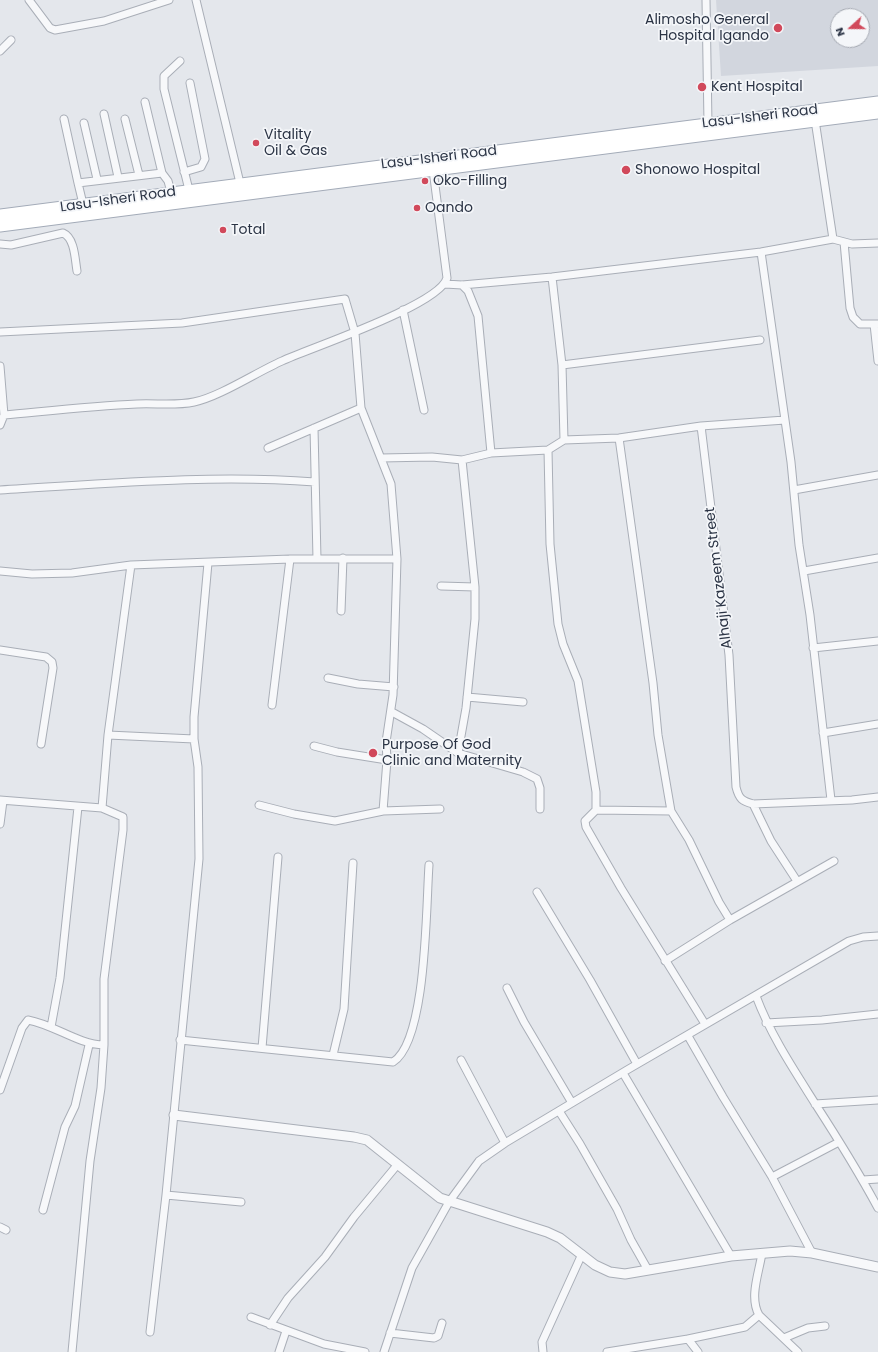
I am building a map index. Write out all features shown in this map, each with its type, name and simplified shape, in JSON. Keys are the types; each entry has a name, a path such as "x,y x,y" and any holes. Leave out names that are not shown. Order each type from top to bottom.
{"main road":[{"name":"Lasu-Isheri Road","path":"0,215 878,102"},
{"name":"Lasu-Isheri Road","path":"0,215 433,170 878,113"}],"street":[{"path":"29,0 50,28 55,30 104,22 169,0"},
{"path":"196,0 240,183"},
{"path":"706,0 708,124"},
{"path":"0,51 11,40"},
{"path":"180,61 164,76 164,89 189,190"},
{"path":"184,172 201,167 205,159 190,83"},
{"path":"145,102 162,173 168,181 171,192"},
{"path":"104,114 118,177"},
{"path":"64,119 83,204"},
{"path":"125,119 139,174"},
{"path":"815,120 833,239"},
{"path":"84,123 98,179"},
{"path":"4,415 136,404 195,402 209,397 283,360 355,333 403,310 440,289 445,284 447,278 433,170"},
{"path":"78,183 139,174 162,173"},
{"path":"0,244 11,245 63,233 68,236 72,246 77,271"},
{"path":"445,284 462,285 552,277 761,252 833,239 852,244 878,243"},
{"path":"844,242 850,308 853,317 860,324 876,324 878,361"},
{"path":"761,252 794,490 799,545 804,571 831,800"},
{"path":"552,277 562,365 564,440"},
{"path":"462,285 468,291 478,316 491,453"},
{"path":"0,332 182,323 345,299 348,303 355,333 361,408 391,484 397,559 394,687 392,712 386,742 387,760 383,811"},
{"path":"403,310 424,410"},
{"path":"562,365 760,340"},
{"path":"0,366 4,415 0,425"},
{"path":"268,448 361,408"},
{"path":"381,458 432,458 462,460 491,453 548,450 564,440 619,438 702,426 785,420"},
{"name":"Alhaji Kazeem Street","path":"702,426 729,655 736,787 739,798 753,804"},
{"path":"314,428 317,560"},
{"path":"619,438 654,683 658,735 671,811 689,840 719,902 730,920"},
{"path":"548,450 550,544 558,624 563,644 578,681 596,792 596,810 585,821 586,827 665,961 705,1024"},
{"path":"458,753 467,697 475,619 475,587 462,460"},
{"path":"794,490 878,475"},
{"path":"0,490 138,482 251,479 315,482"},
{"path":"341,611 344,558"},
{"path":"804,571 878,558"},
{"path":"0,571 32,574 72,573 131,565 290,559 397,559"},
{"path":"272,705 290,559"},
{"path":"150,1332 166,1195 180,1040 200,859 198,767 194,739 208,563"},
{"path":"102,808 108,735 131,565"},
{"path":"441,586 475,587"},
{"path":"813,648 878,641"},
{"path":"0,650 46,657 52,662 53,668 41,744"},
{"path":"328,678 358,684 394,687"},
{"path":"467,697 523,702"},
{"path":"392,712 458,753 523,772 537,779 540,788 540,809"},
{"path":"823,733 878,724"},
{"path":"108,735 194,739"},
{"path":"314,746 337,752 387,760"},
{"path":"797,881 771,841 753,804 878,797"},
{"path":"0,824 2,800 102,808 123,817 123,830 111,907 104,979 104,1045 101,1088 90,1161 72,1352"},
{"path":"259,805 294,814 335,821 383,811 440,809"},
{"path":"51,1027 60,978 78,807"},
{"path":"596,810 671,811"},
{"path":"262,1048 278,857"},
{"path":"665,961 730,920 834,861"},
{"path":"333,1055 344,1009 353,863"},
{"path":"180,1040 393,1062 400,1058 413,1028 420,1001 429,865"},
{"path":"537,892 590,980 637,1064"},
{"path":"384,1352 412,1268 449,1202 479,1161 505,1143 637,1064 688,1036 705,1024 756,996 849,941 863,937 878,936"},
{"path":"507,988 524,1022 572,1103"},
{"path":"756,996 766,1023 792,1069 863,1180 878,1208"},
{"path":"766,1023 822,1020 878,1014"},
{"path":"0,1090 28,1020 51,1027 90,1045 104,1045"},
{"path":"688,1036 722,1097 772,1177 812,1253"},
{"path":"43,1210 65,1127 75,1106 90,1045"},
{"path":"461,1060 505,1143"},
{"path":"623,1073 731,1256"},
{"path":"815,1104 878,1100"},
{"path":"558,1111 580,1144 617,1210 631,1240 648,1270"},
{"path":"174,1116 354,1136 367,1140 432,1193 449,1202 547,1232 560,1238 595,1265 610,1272 625,1274 731,1256 790,1251 812,1253 838,1260 878,1266"},
{"path":"772,1177 839,1142"},
{"path":"270,1325 288,1298 326,1257 354,1217 398,1164"},
{"path":"863,1180 878,1179"},
{"path":"166,1195 241,1202"},
{"path":"762,1253 754,1298 756,1309 759,1316 798,1352"},
{"path":"543,1352 542,1342 582,1254"},
{"path":"607,1352 688,1339 745,1326 759,1316"},
{"path":"251,1317 324,1344 365,1352"},
{"path":"390,1333 434,1338 438,1336 442,1323"},
{"path":"784,1338 808,1328 825,1326"},
{"path":"279,1352 286,1331"},
{"path":"688,1339 698,1352"}],"shaded area":[{"name":"Alimosho General Hospital Igando","path":"716,0 878,0 878,66 721,76"}],"place":[{"name":"Alimosho General Hospital Igando","path":"778,28"},
{"name":"Kent Hospital","path":"702,87"},
{"name":"Vitality Oil & Gas","path":"256,143"},
{"name":"Shonowo Hospital","path":"626,170"},
{"name":"Oko-Filling","path":"425,181"},
{"name":"Oando","path":"417,208"},
{"name":"Total","path":"223,230"},
{"name":"Purpose Of God Clinic and Maternity","path":"373,753"}]}
